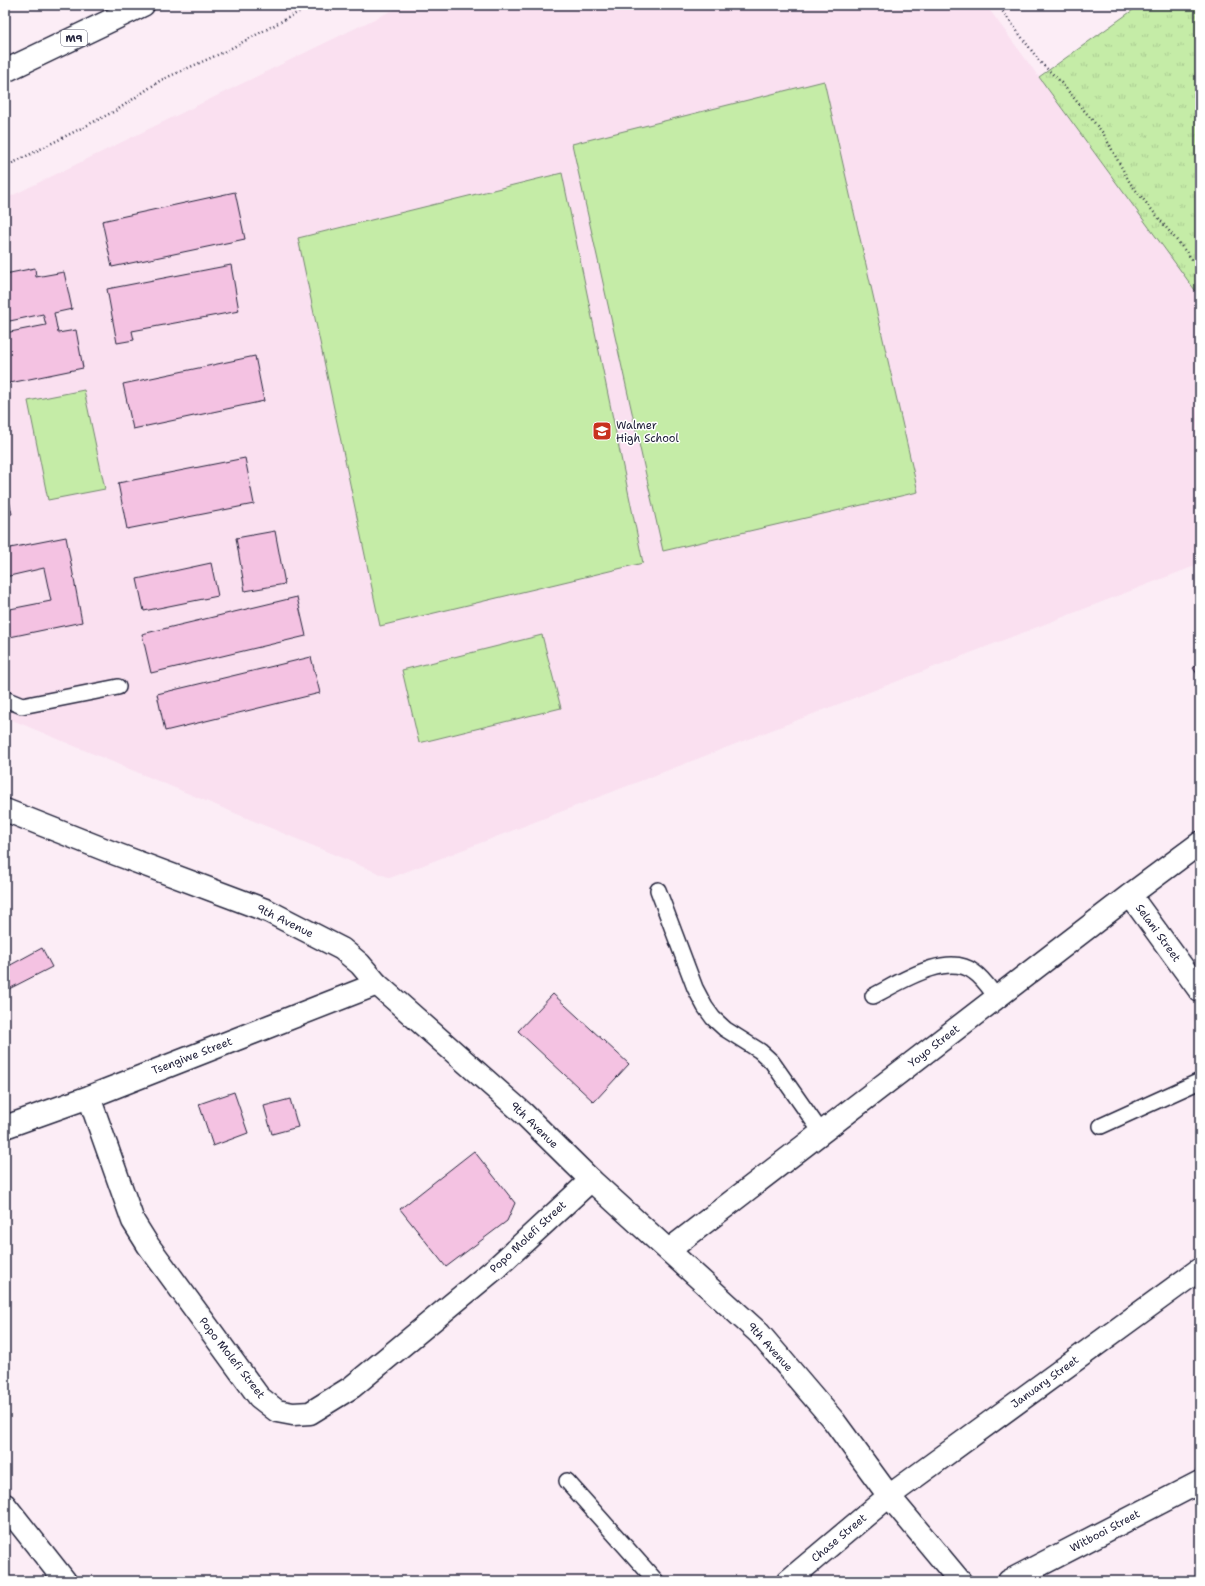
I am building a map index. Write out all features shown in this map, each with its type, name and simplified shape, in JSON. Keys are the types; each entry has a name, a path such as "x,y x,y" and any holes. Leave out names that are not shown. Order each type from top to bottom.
{"street":[{"name":"M9","path":"5,71 143,5"},
{"name":"9th Avenue","path":"5,810 116,854 268,911 342,949 360,964 377,984 523,1112 591,1180 759,1333 834,1421 889,1496 960,1581"},
{"name":"Yoyo Street","path":"669,1250 1130,895 1200,843"},
{"name":"Selani Street","path":"1130,895 1200,991"},
{"name":"Tsengiwe Street","path":"5,1128 377,984"},
{"name":"Popo Molefi Street","path":"89,1096 133,1221 148,1245 260,1397 276,1411 293,1414 310,1413 352,1387 497,1267 591,1180"},
{"name":"January Street","path":"889,1496 1200,1268"},
{"name":"Witbooi Street","path":"1009,1581 1200,1482"},
{"name":"Chase Street","path":"788,1581 889,1496"},
{"path":"5,1505 65,1581"}],"lane":[{"path":"5,699 22,706 118,687"},
{"path":"658,890 695,988 713,1018 725,1029 760,1051 772,1062 821,1132"},
{"path":"873,996 929,969 941,965 954,964 965,966 974,971 996,998"},
{"path":"1101,1126 1200,1081"},
{"path":"567,1480 656,1581"}],"path":[{"path":"5,167 117,110 161,80 224,52 312,5"},
{"path":"998,5 1040,62 1058,79 1103,133 1130,183 1200,269"}],"shaded area":[{"name":"Walmer High School","path":"403,5 986,5 1200,297 1200,564 390,878 5,717 5,199"}],"green space":[{"path":"1140,5 1200,5 1200,297 1039,77"},
{"path":"824,81 918,492 663,551 572,144"},
{"path":"562,173 643,563 380,626 298,238"},
{"path":"84,390 105,489 48,500 28,401"},
{"path":"542,635 561,708 419,743 402,670"}],"building":[{"path":"235,192 245,239 112,267 102,221"},
{"path":"231,265 239,311 132,331 134,340 117,343 107,289"},
{"path":"35,268 36,277 64,272 72,309 54,313 58,333 76,330 83,368 5,384 5,333 46,325 43,314 5,322 5,274"},
{"path":"255,356 264,401 133,429 123,384"},
{"path":"245,458 254,504 127,529 118,483"},
{"path":"5,481 12,514 5,515"},
{"path":"275,531 285,584 245,591 236,538"},
{"path":"66,537 82,622 5,638 5,610 51,601 44,568 5,577 5,549"},
{"path":"211,563 218,596 144,611 137,579"},
{"path":"297,597 306,636 151,673 142,634"},
{"path":"311,657 320,693 165,731 157,694"},
{"path":"1200,663 1200,678 1193,668"},
{"path":"42,948 52,967 7,990 5,987 5,968"},
{"path":"553,994 629,1064 594,1102 518,1031"},
{"path":"234,1092 248,1133 213,1146 199,1104"},
{"path":"290,1099 298,1127 272,1134 264,1106"},
{"path":"474,1151 515,1203 507,1221 446,1267 400,1209"}],"place":[{"name":"Walmer High School","path":"602,431"}]}
